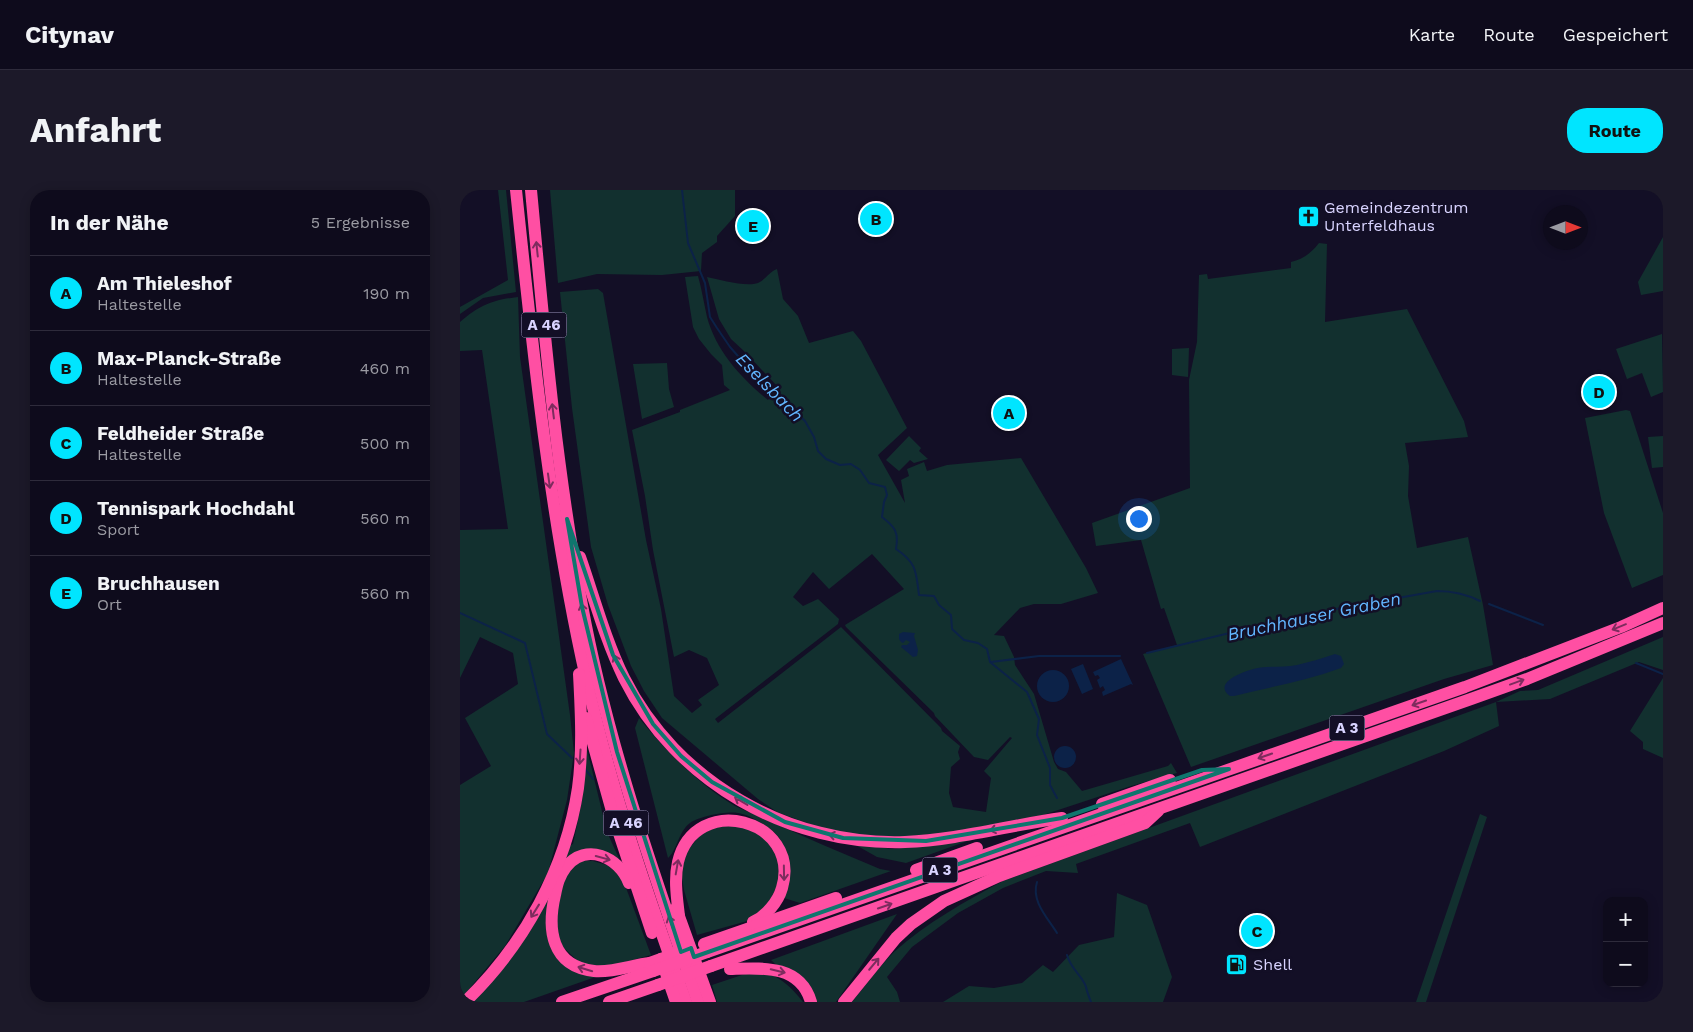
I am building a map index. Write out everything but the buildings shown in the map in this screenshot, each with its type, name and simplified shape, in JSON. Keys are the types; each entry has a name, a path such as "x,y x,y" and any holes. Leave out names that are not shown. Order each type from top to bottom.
{"highway":[{"name":"A 46","path":"516,190 544,447 563,564 578,640 619,803 686,1002"},
{"name":"A 46","path":"531,190 549,374 567,519 582,607 597,676 619,761 639,827 698,1002"},
{"path":"567,519 613,655 639,705 681,756 712,782 736,798 765,814 803,828 843,838 878,842 926,840 1062,818"},
{"name":"A 3","path":"562,1002 705,948 1204,773 1229,769 1509,670 1620,627 1663,608"},
{"name":"A 3","path":"609,1002 660,989 784,941 1480,696 1663,623"},
{"path":"465,1002 506,955 539,906 560,859 568,834 578,787 581,752 578,640"},
{"path":"580,691 613,815 676,1002"},
{"path":"739,931 1062,818 1171,785"},
{"path":"844,1002 896,938 911,924 944,901 999,876 1145,823 1161,808"},
{"path":"679,916 676,872 683,848 701,828 720,821 740,820 752,824 765,832 776,844 782,856 784,875 780,894 773,905 764,914 739,931 705,948"},
{"path":"639,827 651,842 710,1002"},
{"path":"646,914 620,866 602,856 584,856 567,866 559,878 551,912 551,932 555,944 566,959 584,969 611,971 652,967"},
{"path":"730,969 754,960 784,941"},
{"path":"713,970 759,968 782,971 794,977 803,986 811,1002"},
{"path":"634,1002 660,989"}],"highlighted area":[{"path":"567,519 613,655 653,724 681,756 712,782 785,822 843,838 926,841 1062,818 1202,770 1229,769 694,957 691,948 681,952 617,752 582,607"}],"green space":[{"path":"498,190 506,190 516,292 483,298 460,314 460,307 508,280"},
{"path":"550,190 735,190 735,216 717,236 717,242 702,253 701,271 662,275 597,274 558,283"},
{"path":"1663,237 1663,291 1641,295 1638,282"},
{"path":"1319,243 1327,244 1325,322 1407,309 1464,421 1468,437 1405,443 1409,466 1408,496 1417,548 1468,537 1483,605 1493,665 1444,679 1191,767 1143,654 1177,645 1164,608 1161,609 1141,540 1096,546 1092,523 1190,488 1189,380 1197,342 1199,275 1207,274 1208,279 1291,268 1291,262 1307,255"},
{"path":"777,269 783,299 798,316 809,343 853,331 861,341 907,428 878,455 905,503 901,480 909,476 907,469 924,462 927,471 947,465 1021,458 1086,568 1098,593 1061,604 1034,604 1020,608 994,635 1004,636 1014,657 1015,665 1034,694 1054,762 1058,769 1066,772 1082,791 1168,766 1171,763 1177,773 1043,815 948,833 903,837 861,835 826,830 777,812 758,799 662,718 644,691 631,666 608,605 591,547 572,408 560,292 598,289 603,293 646,540 661,609 674,696 692,713 702,705 698,700 719,685 707,658 689,650 674,657 632,430 730,390 724,385 722,365 699,339 693,327 685,277 698,276 707,317 723,353 749,383 768,400 778,387 731,339 719,319 707,277 733,283 753,284 761,281","holes":["872,554 904,589 845,625 934,713 974,757 988,760 1010,737 1012,738 984,771 991,778 986,812 953,807 949,793 951,767 960,759 958,752 960,746 942,731 841,627 718,723 715,719 838,624 839,619 818,599 803,606 793,597 813,572 829,589"]},
{"path":"518,297 520,357 574,753 567,800 548,873 505,946 460,1000 460,785 491,766 465,718 518,684 513,653 480,637 460,678 460,530 508,529 482,350 460,351 460,322 487,304"},
{"path":"1662,334 1663,392 1651,397 1642,373 1627,379 1616,349"},
{"path":"1189,348 1188,377 1172,375 1172,349"},
{"path":"667,363 669,389 674,407 642,419 633,364"},
{"path":"1626,410 1630,411 1663,513 1663,575 1632,588 1604,513 1585,418"},
{"path":"909,436 921,448 919,451 928,459 914,463 910,460 899,471 886,460"},
{"path":"1663,436 1663,467 1652,468 1648,437"},
{"path":"1663,637 1663,670 1639,662 1550,699 1496,702 1520,691 1538,690"},
{"path":"1663,678 1663,758 1643,749 1643,742 1630,731"},
{"path":"1496,702 1499,726 1444,751 1200,847 1190,823 1076,864 1078,873 1046,871 1003,888 958,913 912,947 887,977 897,992 900,1002 852,1002 883,964 906,941 947,913 1003,881"},
{"path":"639,718 660,743 695,777 735,806 880,869 891,871 800,903 784,898 788,861 780,839 773,831 755,819 743,814 733,813 721,813 694,820 683,831 674,851 668,858 635,728"},
{"path":"586,745 607,832 621,863 609,856 562,865 568,846 573,844 582,801"},
{"path":"1480,814 1487,817 1426,1002 1416,1002"},
{"path":"723,823 743,824 764,836 777,857 780,880 769,902 751,920 697,935 684,890 681,872 687,851 703,832"},
{"path":"973,839 906,863 877,857 854,844 893,849"},
{"path":"582,861 593,861 607,865 622,877 651,955 607,967 580,963 563,947 555,928 560,886 572,866"},
{"path":"551,890 547,934 551,948 604,974 524,1002 472,1002"},
{"path":"1117,893 1147,905 1172,977 1163,1002 943,1002 969,986 994,988 1022,983 1043,965 1053,972 1079,945 1114,937"},
{"path":"897,914 836,1002 815,1002 771,960"},
{"path":"766,972 787,984 803,1002 717,1002 712,985 745,974"}],"water":[{"path":"903,632 915,633 914,636 918,650 917,656 913,657 901,647 910,642 906,640 903,643 901,642 899,634"},
{"path":"1335,654 1341,656 1344,664 1341,668 1328,673 1234,696 1230,696 1226,692 1226,683 1246,671 1255,668 1297,665"},
{"path":"1121,659 1133,685 1131,684 1103,696 1102,692 1105,690 1103,686 1100,688 1097,680 1100,678 1098,675 1095,676 1093,672"},
{"path":"1083,664 1093,689 1082,694 1071,669"},
{"path":"1053,670 1065,674 1069,686 1065,698 1053,702 1041,698 1037,686 1041,674"},
{"path":"1061,746 1069,746 1076,753 1076,761 1069,768 1061,768 1054,761 1054,753"}],"waterway":[{"name":"Eselsbach","path":"682,190 688,243 705,283 710,317 730,347 745,364 805,421 814,437 818,451 826,459 840,465 851,464 860,470 869,483 885,487 887,495 882,517 895,530 897,538 896,549 912,564 919,595 934,596 939,605 951,615 952,629 964,640 978,643 987,649 990,662 1027,692 1039,719 1037,735 1050,768 1050,785 1057,798"},
{"name":"Bruchhauser Graben","path":"1147,653 1308,614 1437,591 1459,593 1480,601"},
{"name":"Bruchhauser Graben","path":"1489,604 1543,625"},
{"path":"460,613 525,643 547,734 572,758"},
{"name":"Bruchhauser Graben","path":"991,662 1039,656 1120,656"},
{"name":"Bruchhauser Graben","path":"1636,663 1663,674"},
{"path":"585,769 593,779"},
{"name":"Eselsbach","path":"1037,882 1036,896 1038,902 1057,933"},
{"name":"Eselsbach","path":"1067,955 1085,984 1091,1002"}],"place":[{"name":"Gemeindezentrum Unterfeldhaus","path":"1308,216"},
{"name":"Max-Planck-Straße","path":"876,219"},
{"name":"Bruchhausen","path":"753,226"},
{"name":"Tennispark Hochdahl","path":"1599,392"},
{"name":"Am Thieleshof","path":"1009,413"},
{"name":"Feldheider Straße","path":"1257,931"},
{"name":"Shell","path":"1237,964"}]}
